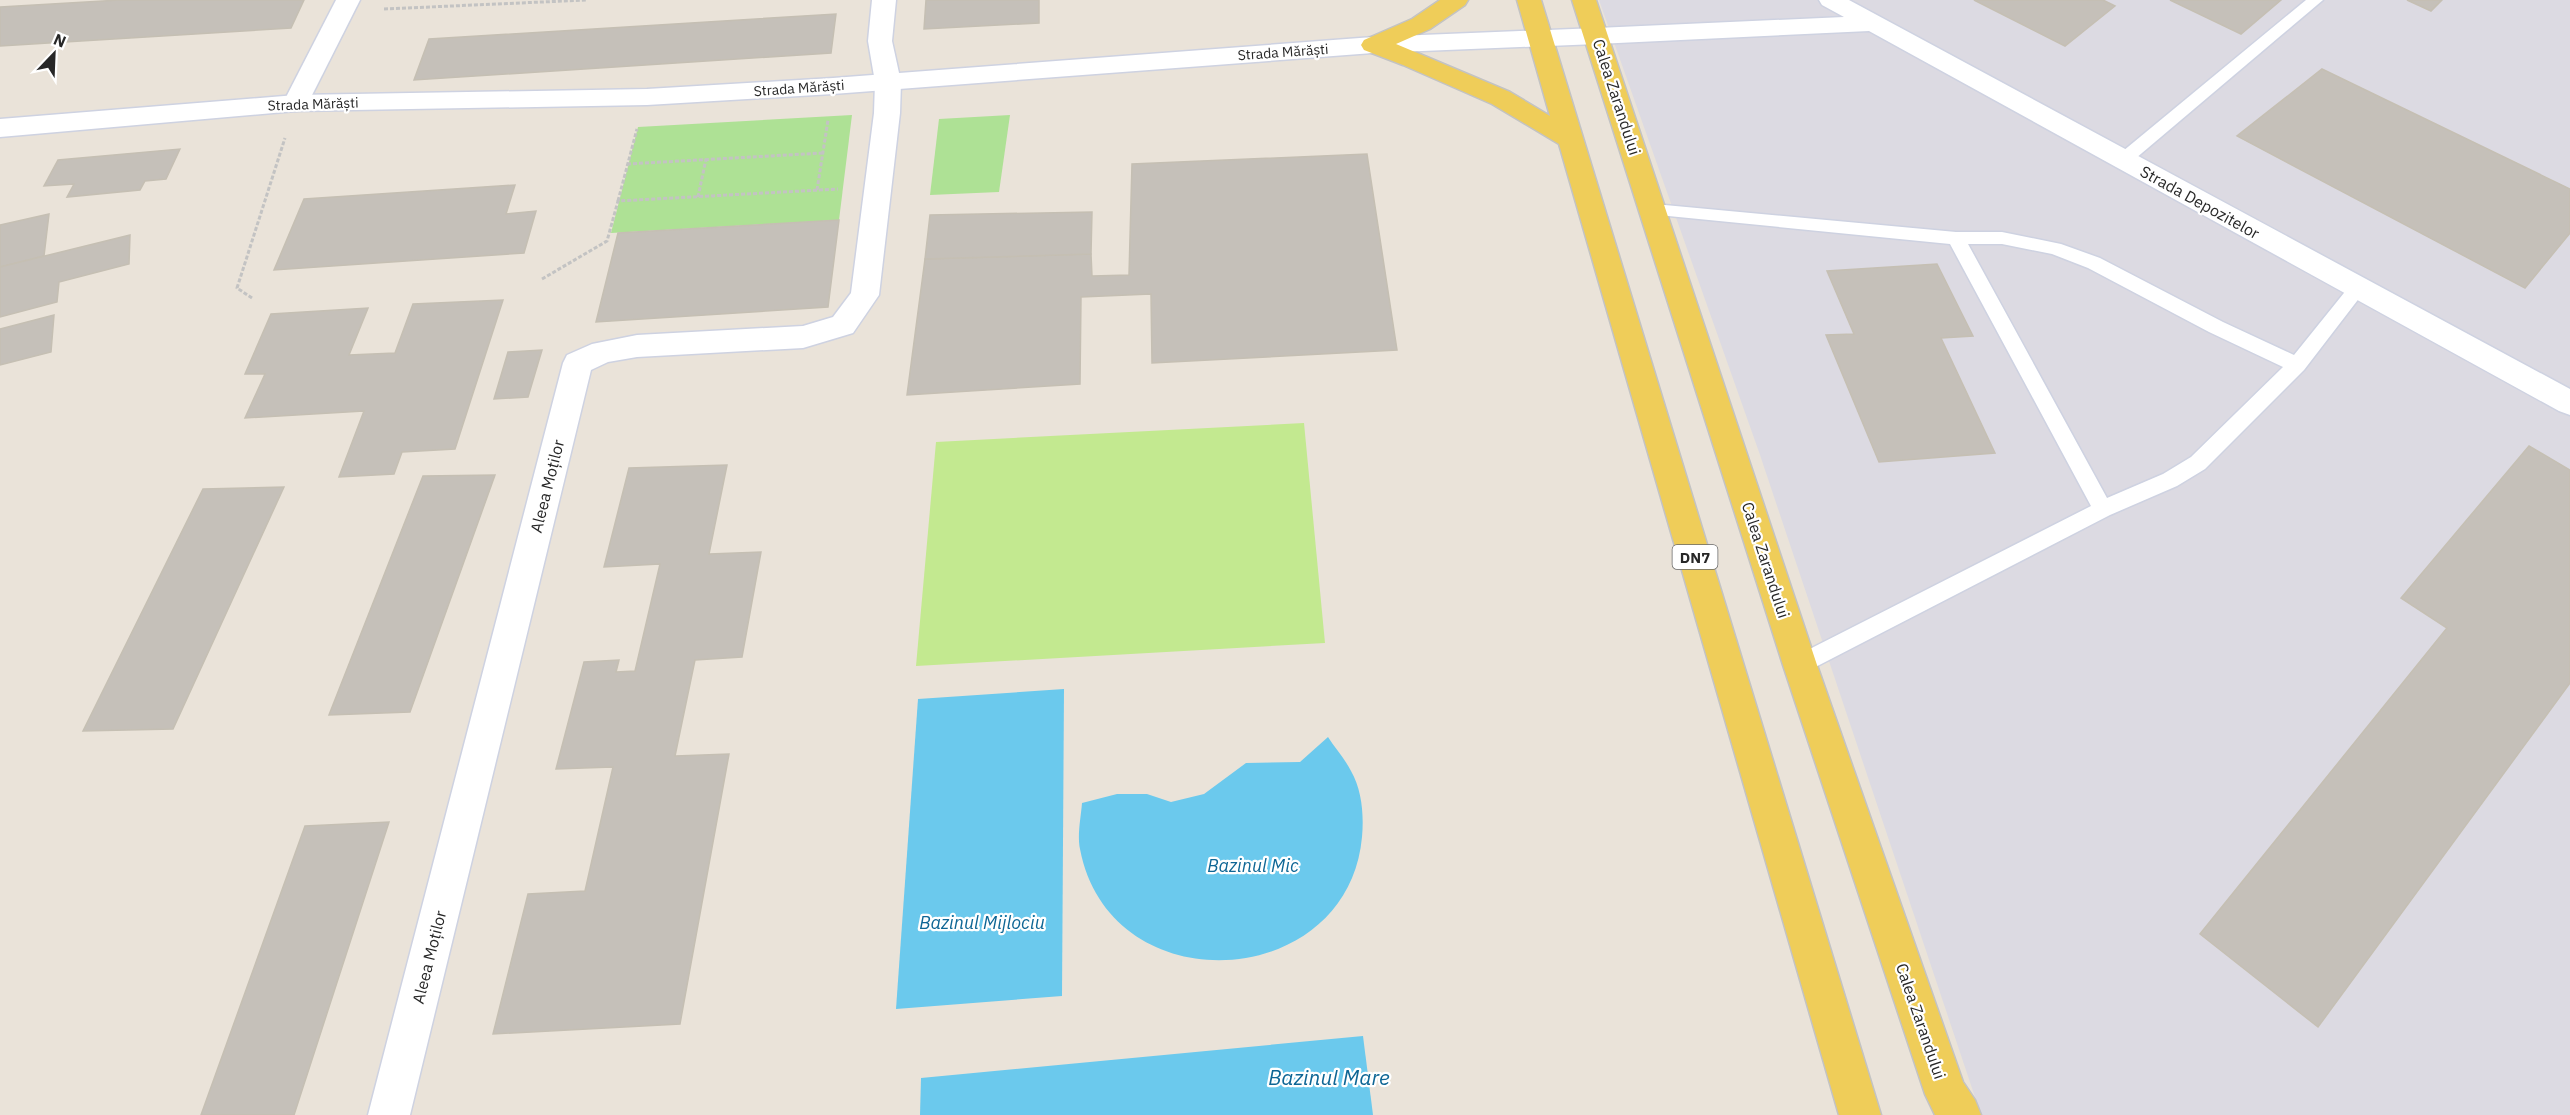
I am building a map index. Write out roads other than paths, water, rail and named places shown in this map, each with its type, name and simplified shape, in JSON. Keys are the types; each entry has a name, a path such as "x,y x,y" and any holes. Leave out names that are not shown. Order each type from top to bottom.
{"main road":[{"path":"1373,45 1421,24 1456,0"},
{"name":"DN7","path":"1529,0 1860,1115"},
{"name":"Calea Zarandului","path":"1584,0 1800,665 1946,1094 1960,1115"},
{"path":"1373,45 1412,59 1501,98 1571,140"}],"street":[{"name":"Aleea Moților","path":"389,1115 578,363 603,352 637,346 803,337 843,325 866,295 888,82 880,41 884,0"},
{"name":"Strada Depozitelor","path":"1831,0 2570,403"},
{"path":"296,103 346,6"},
{"name":"Strada Mărăști","path":"0,128 296,103 647,97 833,86 1373,45 1873,23"}],"lane":[{"path":"2123,160 2315,0"},
{"path":"1654,210 1956,238 2001,238 2055,248 2094,263 2216,327 2297,365"},
{"path":"1956,238 2103,509"},
{"path":"1800,665 2103,509 2170,480 2198,463 2297,365 2358,288"}],"water":[{"name":"Bazinul Mijlociu","path":"1064,689 1062,996 896,1009 918,699"},
{"name":"Bazinul Mic","path":"1328,737 1355,778 1361,803 1363,829 1347,888 1316,926 1275,950 1227,960 1179,955 1135,935 1100,900 1079,844 1082,803 1117,794 1147,794 1171,802 1204,794 1246,763 1300,762"},
{"name":"Bazinul Mare","path":"1363,1036 1373,1115 920,1115 921,1078"}]}
